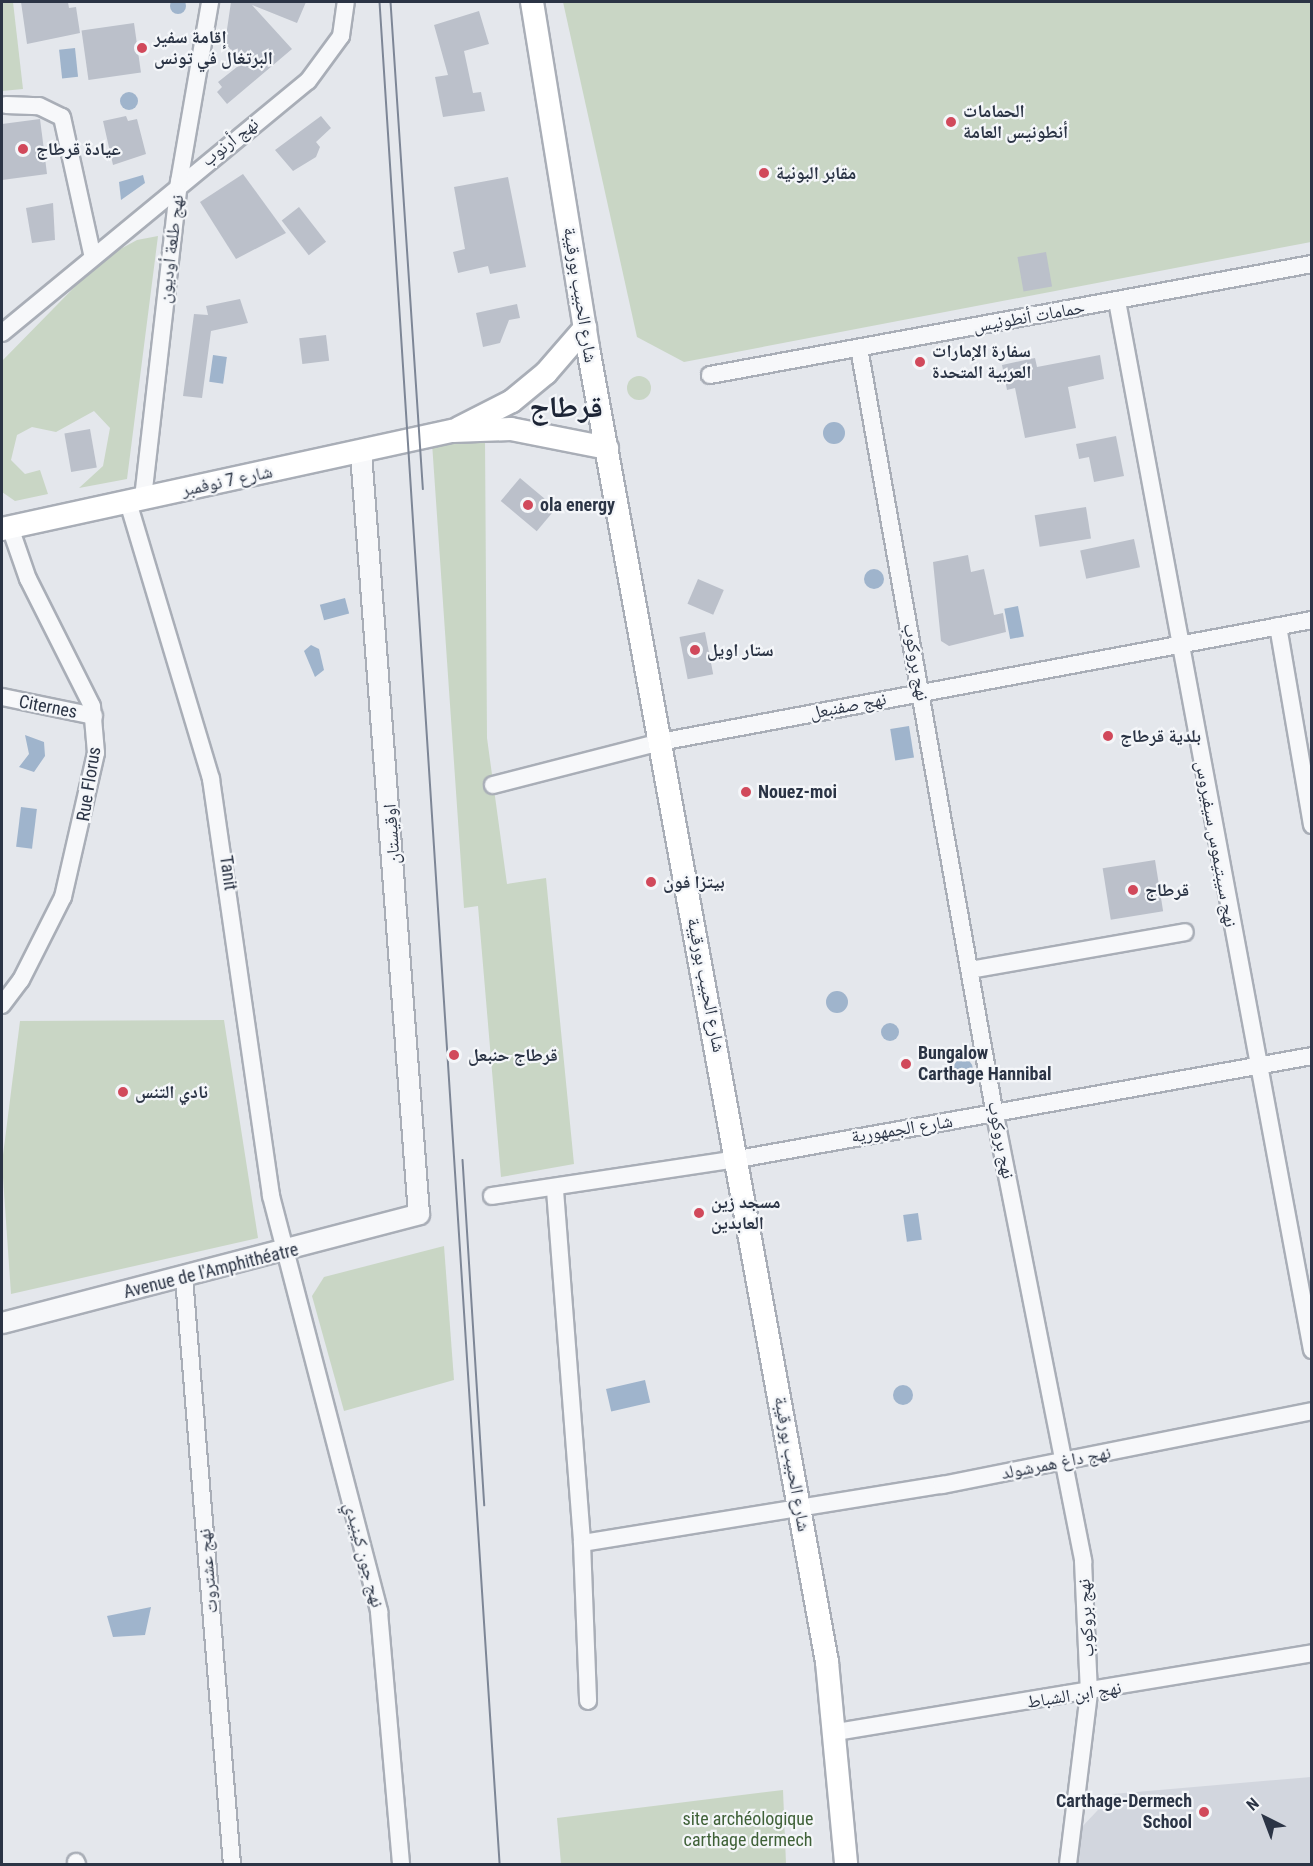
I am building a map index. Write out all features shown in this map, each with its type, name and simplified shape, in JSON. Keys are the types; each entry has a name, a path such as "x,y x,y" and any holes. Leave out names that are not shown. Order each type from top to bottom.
{"main road":[{"name":"شارع الحبيب بورقيبة","path":"532,2 585,328 738,1159 799,1506 836,1732 846,1864"},
{"name":"شارع 7 نوفمبر","path":"453,432 513,400 546,373 585,328"},
{"name":"شارع 7 نوفمبر","path":"6,528 361,454 453,432 511,429 607,447"}],"street":[{"name":"نهج طلعة أوديون","path":"136,500 179,182 210,2"},
{"name":"نهج أرنوب","path":"2,333 92,253 308,81 340,36 346,2"},
{"path":"6,105 39,106 62,117 92,253"},
{"name":"حمامات أنطونيس","path":"710,375 1311,264"},
{"name":"نهج سيبتيموس سيفيروس","path":"1118,301 1256,1068 1311,1350"},
{"name":"نهج بروكوب","path":"859,348 995,1115 1083,1561 1089,1693 1068,1864"},
{"name":"اوقيستان","path":"361,454 419,1214"},
{"name":"Tanit","path":"136,500 211,779 283,1254"},
{"name":"Rue Florus","path":"2,1005 21,980 63,897 92,789 94,716 6,528"},
{"name":"نهج صفنبعل","path":"494,785 660,742 1311,620"},
{"path":"1278,627 1311,825"},
{"name":"Citernes","path":"2,698 94,716"},
{"path":"970,970 1185,932"},
{"name":"شارع الجمهورية","path":"492,1196 555,1190 738,1159 995,1115 1311,1056"},
{"path":"555,1190 582,1543 588,1701"},
{"name":"Avenue de l'Amphithéatre","path":"2,1323 283,1254 419,1214"},
{"name":"نهج جون كينيدي","path":"283,1254 379,1612 401,1864"},
{"name":"نهج عشتروت","path":"184,1278 232,1864"},
{"name":"نهج داغ همرشولد","path":"582,1543 1063,1461 1311,1412"},
{"name":"نهج ابن الشباط","path":"836,1732 1089,1693 1311,1653"}],"shaded area":[{"name":"Carthage-Dermech School","path":"1311,1777 1311,1864 1074,1864 1079,1830 1113,1794"}],"green space":[{"path":"2,2 13,2 23,89 2,91"},
{"name":"الحمامات أنطونيس العامة","path":"563,2 1311,2 1311,242 684,362 637,337"},
{"path":"158,236 127,479 79,488 103,466 110,428 94,411 56,432 32,427 17,435 11,460 25,474 40,470 48,494 15,501 2,492 2,361 102,259 137,240"},
{"path":"639,376 648,379 651,388 648,397 639,400 630,397 627,388 630,379"},
{"path":"485,438 487,738 507,884 546,878 574,1164 501,1177 478,906 464,908 432,443"},
{"name":"نادي التنس","path":"224,1020 258,1238 11,1294 2,1163 20,1021"},
{"path":"444,1246 454,1380 344,1411 312,1296 324,1277"},
{"name":"site archéologique carthage dermech","path":"783,1790 786,1864 561,1864 557,1818"}],"water":[{"path":"178,-2 186,6 178,14 170,6"},
{"path":"75,48 78,77 62,79 59,50"},
{"path":"125,92 133,92 138,97 136,108 125,110 120,105 120,97"},
{"path":"143,175 145,183 121,200 119,182"},
{"path":"213,355 227,357 223,384 209,382"},
{"path":"834,422 842,425 845,433 842,441 834,444 826,441 823,433 826,425"},
{"path":"874,569 881,572 884,579 881,586 874,589 867,586 864,579 867,572"},
{"path":"345,598 349,613 324,620 320,605"},
{"path":"1018,606 1024,636 1010,639 1004,609"},
{"path":"311,645 319,649 324,670 315,677 304,651"},
{"path":"909,726 914,758 895,761 890,729"},
{"path":"25,735 44,742 45,756 34,772 19,767 29,754"},
{"path":"21,807 37,809 32,849 16,847"},
{"path":"837,991 845,994 848,1002 845,1010 837,1013 829,1010 826,1002 829,994"},
{"path":"890,1023 896,1026 899,1032 896,1038 890,1041 884,1038 881,1032 884,1026"},
{"path":"963,1059 970,1062 973,1069 970,1076 963,1079 956,1076 953,1069 956,1062"},
{"path":"918,1213 922,1240 907,1242 903,1215"},
{"path":"645,1380 650,1402 611,1411 606,1389"},
{"path":"903,1385 910,1388 913,1395 910,1402 903,1405 896,1402 893,1395 896,1388"},
{"path":"151,1607 145,1635 113,1637 107,1616"}],"building":[{"path":"21,2 68,2 69,8 76,7 80,33 27,44"},
{"path":"231,2 306,2 297,23 252,5 292,49 227,104 217,92 222,87 218,82 242,63 225,43"},
{"path":"479,11 489,44 464,51 473,93 481,92 485,111 443,117 435,77 448,75 434,25"},
{"path":"134,23 141,73 88,80 82,30"},
{"path":"126,116 128,121 137,119 146,154 113,165 103,121"},
{"path":"321,116 331,128 316,142 320,147 316,157 293,171 275,150"},
{"name":"عيادة قرطاج","path":"40,119 47,174 2,180 2,124"},
{"path":"243,174 286,233 236,259 200,202"},
{"path":"508,177 526,267 490,274 488,266 458,273 453,252 465,249 454,187"},
{"path":"53,203 55,240 32,243 26,208"},
{"path":"299,207 326,242 309,255 282,221"},
{"path":"1046,252 1052,286 1024,292 1017,257"},
{"path":"240,299 248,323 211,331 202,398 183,396 194,314 208,315 206,306"},
{"path":"517,304 520,318 509,320 500,343 483,347 476,313"},
{"path":"326,335 329,361 302,364 299,338"},
{"path":"1100,355 1104,379 1068,387 1076,428 1025,438 1015,388 1007,390 1002,365 1035,358 1037,367"},
{"path":"90,429 97,467 71,472 64,434"},
{"path":"1116,436 1124,476 1094,482 1089,457 1079,459 1076,444"},
{"name":"ola energy","path":"520,478 556,508 537,531 501,501"},
{"path":"1086,507 1091,539 1040,547 1035,515"},
{"path":"1134,539 1140,567 1086,579 1080,550"},
{"path":"968,555 971,572 984,569 994,615 1003,613 1006,632 949,646 941,641 933,562"},
{"path":"698,579 724,590 713,615 687,604"},
{"path":"705,632 713,674 688,679 679,637"},
{"name":"قرطاج","path":"1155,860 1163,911 1111,920 1103,868"}],"tram line":[{"path":"380,2 500,1864"},
{"path":"391,2 423,489"},
{"path":"463,1160 485,1505"}],"place":[{"name":"إقامة سفير البرتغال في تونس","path":"142,48"},
{"name":"الحمامات أنطونيس العامة","path":"951,122"},
{"name":"عيادة قرطاج","path":"23,149"},
{"name":"مقابر البونية","path":"764,173"},
{"name":"سفارة الإمارات العربية المتحدة","path":"920,362"},
{"name":"ola energy","path":"528,505"},
{"name":"ستار اويل","path":"695,650"},
{"name":"بلدية قرطاج","path":"1108,736"},
{"name":"Nouez-moi","path":"746,792"},
{"name":"بيتزا فون","path":"651,882"},
{"name":"قرطاج","path":"1133,890"},
{"name":"قرطاج حنبعل","path":"454,1055"},
{"name":"Bungalow Carthage Hannibal","path":"906,1064"},
{"name":"نادي التنس","path":"123,1092"},
{"name":"مسجد زين العابدين","path":"699,1213"},
{"name":"Carthage-Dermech School","path":"1204,1812"}],"district":[{"name":"قرطاج","path":"566,407"}]}
